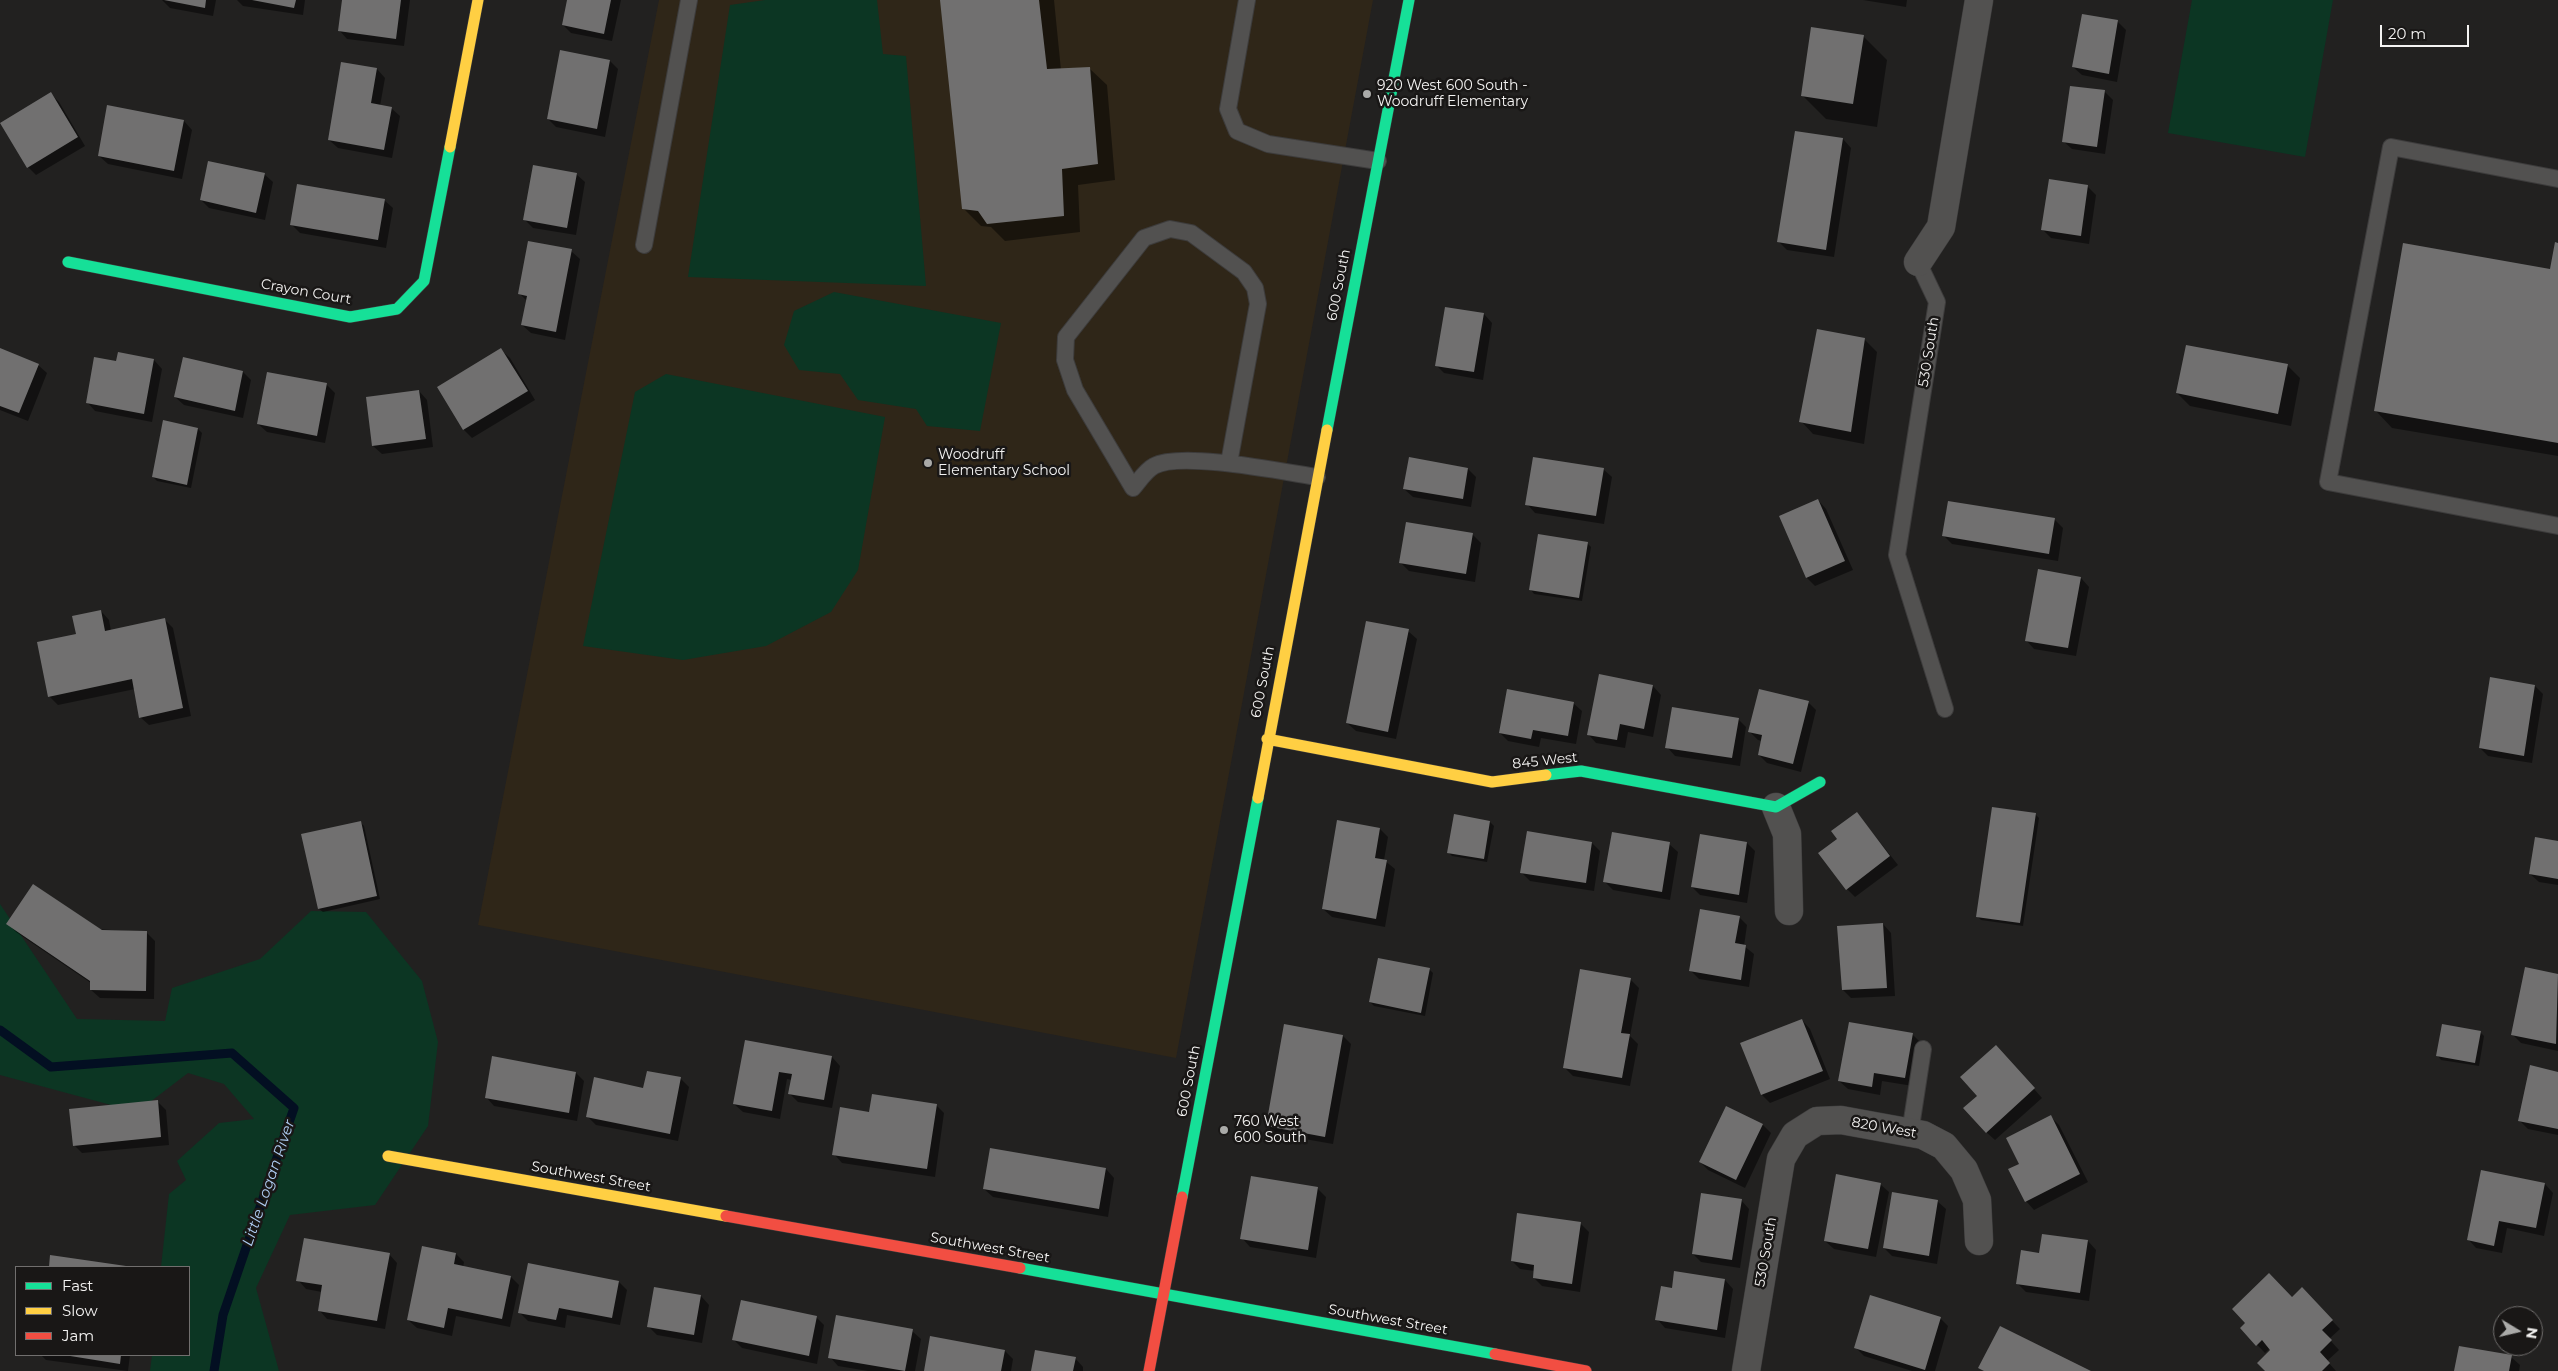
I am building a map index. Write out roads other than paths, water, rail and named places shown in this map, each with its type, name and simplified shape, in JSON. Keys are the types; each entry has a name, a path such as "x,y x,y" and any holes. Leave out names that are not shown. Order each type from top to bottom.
{"street":[{"name":"Crayon Court","path":"68,262 350,317 397,309 424,280 478,0"},
{"name":"600 South","path":"1149,1371 1267,739 1409,0"},
{"name":"530 South","path":"1918,262 1941,228 1979,0"},
{"name":"845 West","path":"1267,739 1492,782 1581,771 1776,807"},
{"path":"1789,911 1787,834 1776,807 1820,782"},
{"name":"820 West","path":"1795,1135 1817,1121 1841,1120 1923,1135 1944,1146 1964,1170 1977,1200 1980,1241"},
{"name":"530 South","path":"1746,1371 1781,1159 1795,1135"},
{"name":"Southwest Street","path":"388,1156 1164,1293 1586,1371"}],"lane":[{"path":"644,245 689,0"},
{"path":"1247,0 1228,109 1237,131 1268,144 1378,161"},
{"path":"2558,179 2391,147 2328,482 2558,526"},
{"path":"1228,463 1258,304 1255,288 1244,272 1191,233 1170,229 1144,238 1066,337 1065,360 1074,390 1133,488 1154,466 1177,461 1228,463 1317,477"},
{"name":"530 South","path":"1918,262 1937,302 1897,555 1944,709"},
{"path":"1910,1133 1923,1049"}],"waterway":[{"name":"Little Logan River","path":"0,1030 51,1067 232,1053 294,1108 223,1315 214,1371"}],"place":[{"name":"920 West 600 South - Woodruff Elementary","path":"1367,94"},
{"name":"Woodruff Elementary School","path":"928,463"},
{"name":"760 West 600 South","path":"1224,1130"}]}
